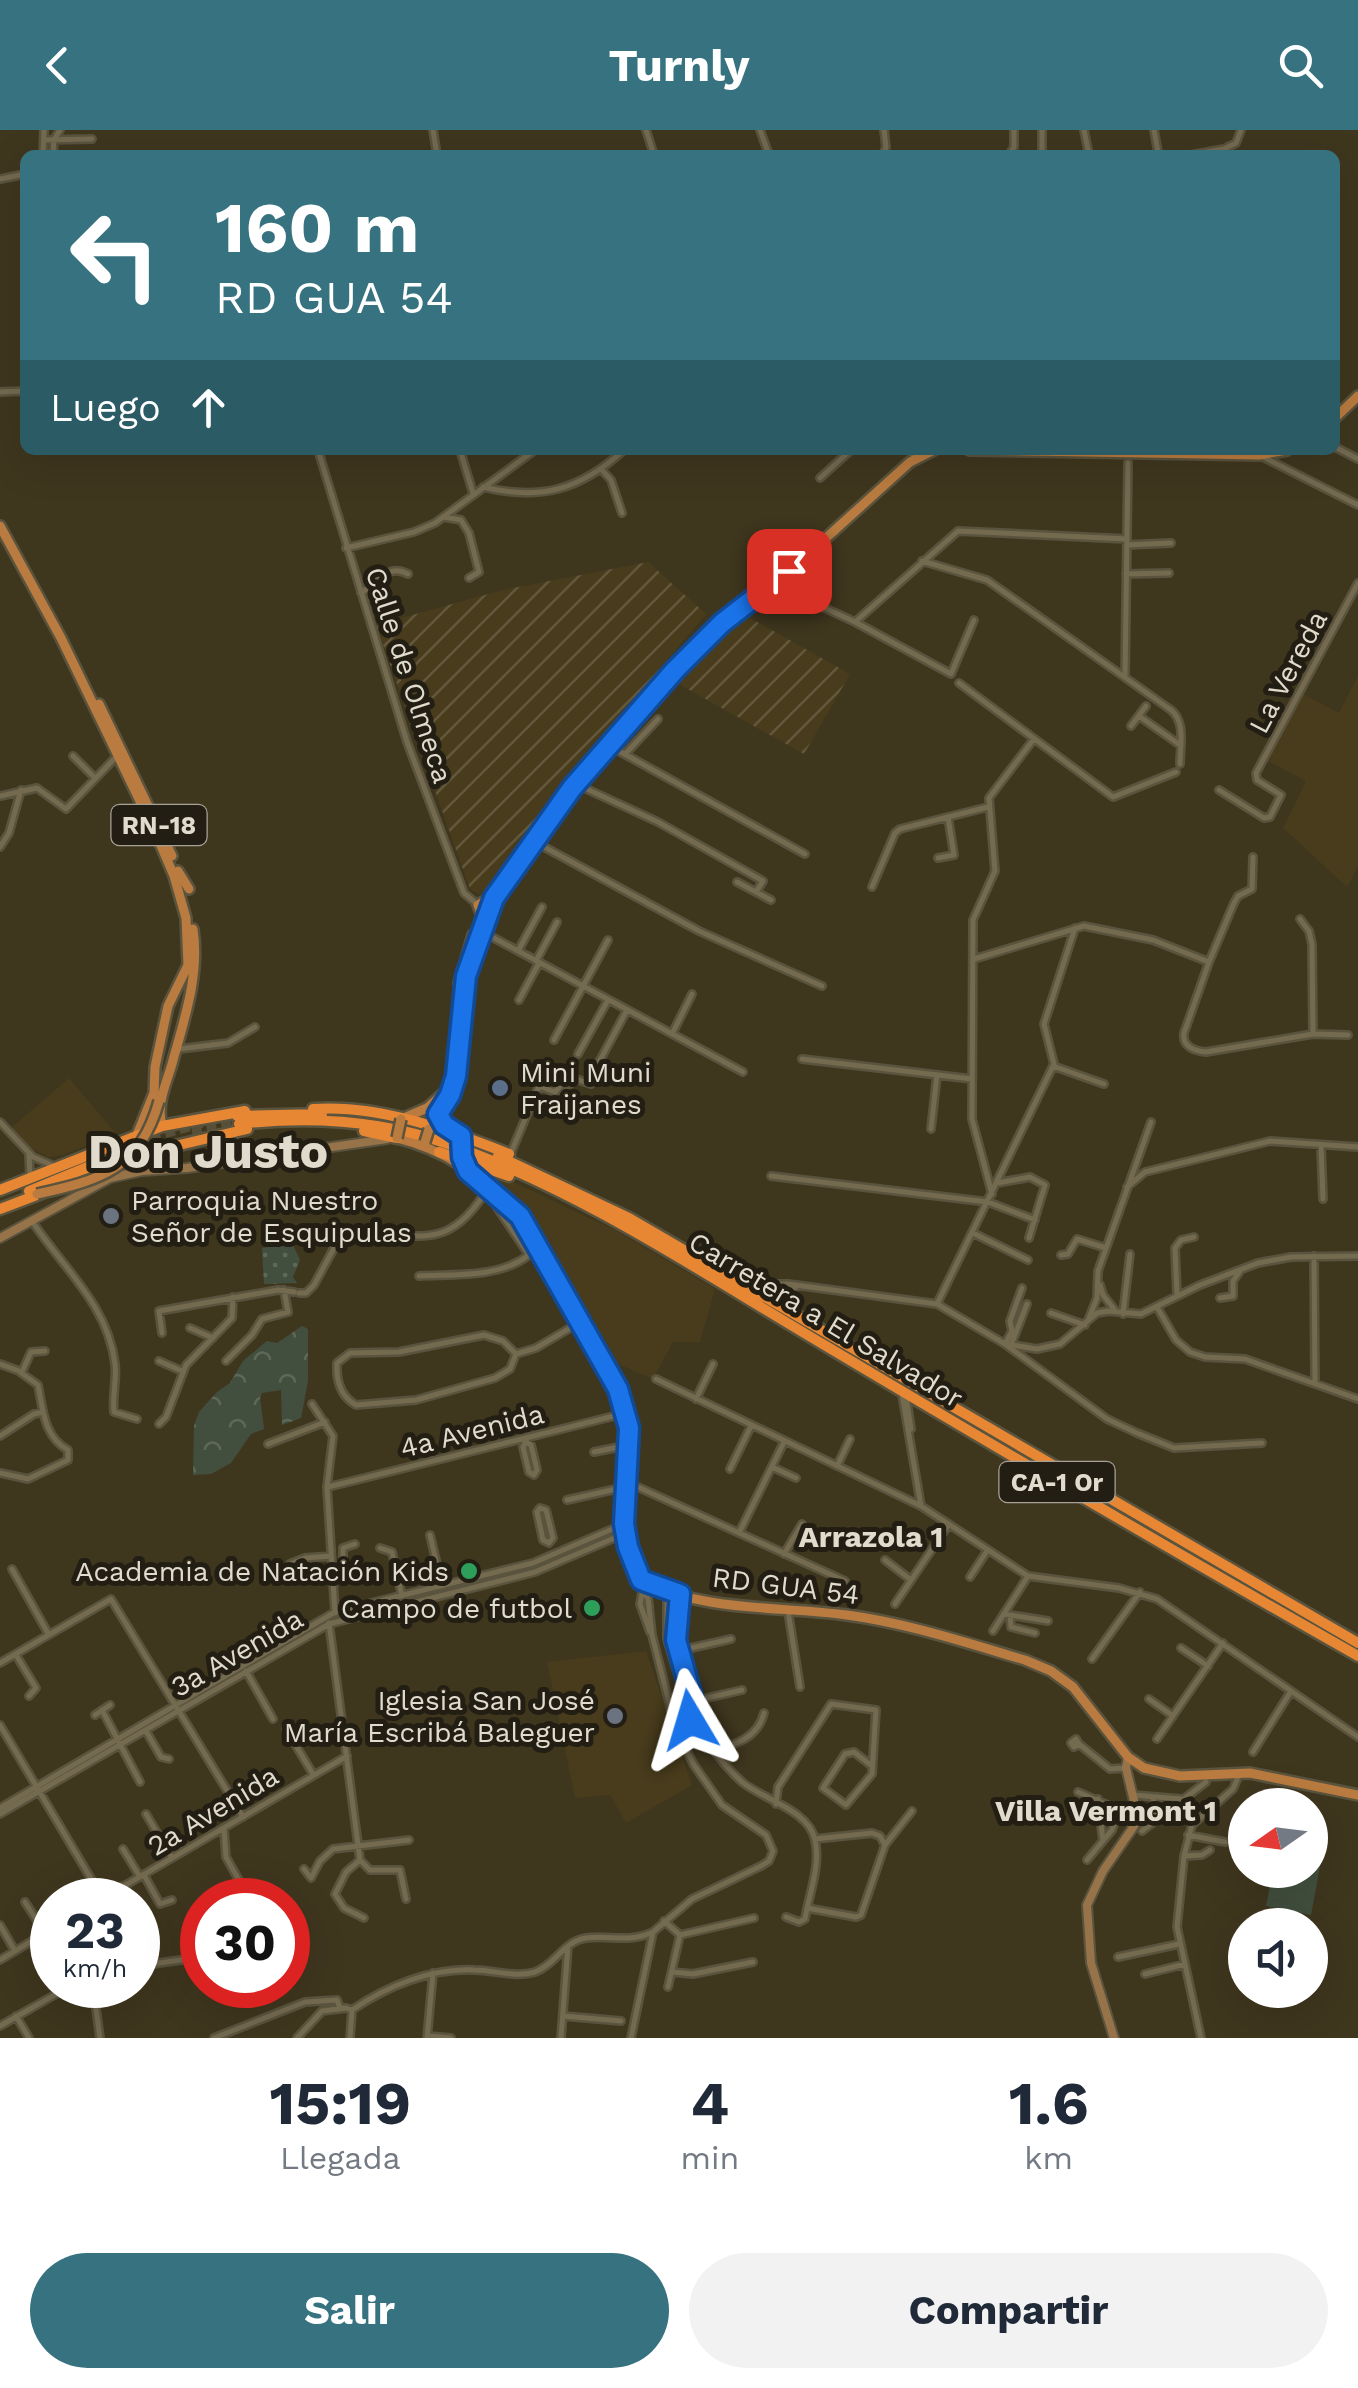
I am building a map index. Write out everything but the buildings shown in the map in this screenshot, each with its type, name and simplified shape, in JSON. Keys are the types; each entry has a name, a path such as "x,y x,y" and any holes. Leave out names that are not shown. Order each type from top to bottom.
{"highway":[{"path":"262,1128 291,1115 328,1108 402,1119 510,1155 588,1193 626,1223"},
{"path":"260,1110 291,1115"},
{"path":"0,1199 30,1176 162,1126 260,1110 291,1115 311,1125"},
{"name":"Carretera a El Salvador","path":"238,1120 291,1115 390,1122 450,1138 517,1164 626,1223 660,1248 800,1319 1358,1643"},
{"path":"0,1199 37,1194 141,1154 210,1135 311,1125 397,1138"},
{"path":"162,1126 167,1141 163,1148"},
{"path":"136,1136 135,1144 141,1154"},
{"path":"439,1152 462,1156 626,1223"},
{"path":"0,1199 86,1164"},
{"name":"Carretera a El Salvador","path":"626,1223 652,1232 904,1393 1358,1656"},
{"path":"652,1232 660,1248"}],"main road":[{"path":"644,1587 625,1529 629,1444 626,1414 616,1385 582,1321 520,1216 468,1171 439,1152 424,1143 397,1138 402,1119 427,1108 446,1092 461,973 487,903 533,841 608,745 714,631 775,582 909,455"},
{"name":"RN-18","path":"0,516 64,632 153,812 178,871 191,916 195,946 191,987 159,1108 162,1126"},
{"name":"RN-18","path":"0,526 52,620 164,852 186,918 188,965 168,1006 149,1110 136,1136"},
{"path":"178,871 190,889"},
{"path":"461,1138 438,1116 456,1076 466,976 479,924"},
{"path":"168,1006 179,1004 182,1009 170,1070"},
{"path":"37,1194 88,1180 126,1161 151,1129 167,1081"},
{"path":"424,1143 434,1113 450,1095"},
{"path":"118,1142 149,1110"},
{"name":"RD GUA 54","path":"644,1587 788,1611 856,1616 971,1644 1037,1665 1072,1687 1127,1763"},
{"path":"1127,1763 1168,1775 1240,1772 1358,1794"}],"street":[{"path":"43,150 44,130"},
{"path":"53,150 60,130"},
{"path":"1218,150 1236,143 1240,130"},
{"path":"44,140 92,139"},
{"name":"Calle de Olmeca","path":"319,455 420,777 464,892 487,903"},
{"path":"462,455 473,493"},
{"path":"346,548 414,532 444,517 528,455"},
{"path":"483,487 525,494 571,487 602,470 618,455"},
{"path":"820,478 845,455"},
{"path":"1259,455 1358,505"},
{"path":"1125,677 1128,463"},
{"path":"602,470 611,480 622,514"},
{"path":"444,517 462,520 470,533 479,572 469,578"},
{"path":"855,622 952,533 964,530 1171,543"},
{"path":"922,560 987,580 1179,716 1180,764"},
{"path":"360,593 389,570 408,574"},
{"path":"1126,574 1169,574"},
{"path":"775,582 951,674 974,620"},
{"name":"La Vereda","path":"1219,790 1268,819 1282,795 1257,780 1256,773 1358,583"},
{"path":"959,683 1113,797 1176,772"},
{"path":"1131,726 1146,706"},
{"path":"1139,716 1180,745"},
{"path":"625,754 658,719"},
{"path":"992,1194 972,1119 973,920 995,871 990,794 1033,740"},
{"path":"608,745 806,854"},
{"path":"73,756 95,778"},
{"path":"0,796 22,789 41,789 66,809 117,756"},
{"path":"576,784 658,822 763,881 756,892"},
{"path":"0,847 9,834 22,789"},
{"path":"872,887 895,832 988,807"},
{"path":"938,858 955,852 948,817"},
{"path":"533,841 699,932 822,986"},
{"path":"1252,857 1252,890 1234,902 1183,1036 1191,1049 1206,1052 1313,1034 1348,1035"},
{"path":"737,882 771,900"},
{"path":"518,952 542,907"},
{"path":"1300,918 1312,944 1313,1034"},
{"path":"519,1000 557,922"},
{"path":"479,924 518,952 742,1072"},
{"path":"974,959 1075,928 1096,927 1153,940 1208,962"},
{"path":"937,1304 1053,1066 1054,1056 1044,1024 1075,928"},
{"path":"554,1040 608,940"},
{"path":"672,1034 692,994"},
{"path":"578,1054 608,1000"},
{"path":"598,1064 628,1010"},
{"path":"176,1050 228,1043 255,1026"},
{"path":"802,1058 972,1080"},
{"path":"1053,1066 1104,1084"},
{"path":"931,1130 937,1075"},
{"path":"510,1155 539,1086 556,1092 562,1084 576,1079 591,1084"},
{"path":"0,1122 29,1152 54,1166"},
{"path":"1085,1325 1097,1298 1106,1248 1151,1122"},
{"path":"0,1238 110,1178 361,1135"},
{"path":"461,1138 468,1171"},
{"path":"1128,1187 1145,1172 1276,1140 1358,1148"},
{"path":"1321,1146 1323,1199"},
{"path":"29,1152 30,1176"},
{"path":"771,1176 988,1202 1034,1220"},
{"path":"997,1184 1026,1177 1042,1182 1046,1190 1028,1238"},
{"path":"162,1333 160,1311 284,1290 306,1293 314,1286 341,1235 432,1237 462,1219 488,1189 530,1252 512,1266 496,1271 419,1276"},
{"path":"32,1221 98,1307 115,1364 114,1412 137,1420"},
{"path":"972,1233 1028,1260"},
{"path":"1177,1296 1175,1248 1181,1240 1194,1238"},
{"path":"1060,1255 1068,1254 1077,1239 1106,1248"},
{"path":"1120,1313 1130,1254"},
{"path":"1008,1344 1047,1348 1060,1344 1097,1313 1141,1314 1242,1268 1314,1256 1358,1256"},
{"path":"1314,1256 1315,1382"},
{"path":"1220,1298 1233,1296 1233,1281 1242,1268"},
{"path":"1098,1281 1103,1296 1120,1313"},
{"path":"736,1287 763,1284 788,1290 800,1286 937,1304 1008,1344 1036,1370 1107,1419 1174,1448 1262,1443"},
{"path":"1008,1344 1010,1321 1022,1288"},
{"path":"226,1361 262,1319 288,1312 284,1290"},
{"path":"159,1424 168,1412 182,1371 232,1318 233,1297"},
{"path":"1008,1344 1027,1304"},
{"path":"1157,1307 1176,1340 1190,1352 1205,1357 1245,1358 1358,1399"},
{"path":"1051,1313 1085,1325"},
{"path":"516,1354 536,1348 582,1321"},
{"path":"190,1328 213,1338"},
{"path":"484,1335 504,1340 516,1354 510,1368 495,1378 416,1400 352,1403 336,1378 336,1363 348,1353 399,1352 484,1335"},
{"path":"1036,1370 1036,1358 1047,1348"},
{"path":"20,1372 31,1352 45,1351"},
{"path":"158,1361 182,1371"},
{"path":"0,1364 38,1384 47,1431 54,1443 68,1450 68,1460 28,1479 0,1473"},
{"path":"696,1399 714,1364"},
{"path":"656,1380 921,1506 1028,1576 1140,1592 1157,1600 1358,1737"},
{"path":"588,1422 621,1411 616,1385"},
{"path":"904,1393 921,1506"},
{"path":"312,1404 333,1436 327,1487 335,1612 329,1624 360,1860 370,1870 400,1870 406,1899"},
{"path":"0,1436 43,1412"},
{"name":"4a Avenida","path":"327,1487 626,1414"},
{"path":"268,1444 325,1422"},
{"path":"730,1469 751,1426"},
{"path":"836,1466 850,1439"},
{"path":"525,1440 531,1445 537,1470 534,1475 529,1472 525,1440"},
{"path":"738,1533 784,1442"},
{"path":"594,1452 629,1444"},
{"path":"772,1467 796,1478"},
{"path":"567,1500 626,1484 845,1581"},
{"path":"548,1542 552,1538 542,1508 537,1512 543,1540 548,1542 553,1555"},
{"path":"784,1554 802,1524"},
{"path":"895,1604 950,1524"},
{"name":"3a Avenida","path":"178,1707 246,1671 335,1612 553,1555 625,1529"},
{"name":"3a Avenida","path":"0,1811 312,1629 535,1572 625,1529"},
{"path":"430,1534 442,1586"},
{"path":"333,1575 343,1571 342,1548 355,1544"},
{"path":"380,1548 392,1552 402,1596"},
{"path":"970,1577 988,1550"},
{"path":"290,1564 330,1556"},
{"path":"884,1560 911,1580"},
{"path":"12,1569 50,1635"},
{"path":"993,1631 1007,1615 1028,1576"},
{"path":"631,2038 654,1932 692,1899 761,1866 773,1852 766,1835 722,1805 676,1730 642,1610 644,1587"},
{"path":"667,1592 666,1630 694,1717 702,1721 698,1726 713,1750 744,1783 799,1815 815,1839 814,1872 802,1920 786,1916"},
{"path":"1092,1659 1140,1592"},
{"path":"674,1651 680,1594"},
{"path":"0,1663 111,1599 243,1817"},
{"path":"788,1611 800,1687"},
{"path":"1007,1615 1048,1621"},
{"path":"1007,1615 1011,1627 1035,1633"},
{"path":"674,1651 731,1638"},
{"path":"1157,1739 1223,1643"},
{"path":"1181,1648 1208,1666"},
{"path":"16,1654 36,1688 28,1696"},
{"path":"246,1671 274,1719"},
{"path":"689,1702 742,1690"},
{"path":"1253,1752 1291,1691"},
{"path":"1148,1699 1173,1716"},
{"path":"776,1804 778,1787 811,1730 834,1702 876,1710 872,1766 870,1780 848,1804 840,1803 823,1788 848,1753 854,1752 872,1766"},
{"path":"94,1715 110,1705"},
{"path":"102,1710 140,1782"},
{"path":"713,1750 748,1737 764,1713"},
{"path":"0,1725 90,1878"},
{"path":"144,1726 161,1757 169,1758"},
{"path":"286,1728 313,1774"},
{"path":"1064,1748 1076,1745 1110,1769 1127,1763 1134,1802 1134,1826 1087,1904 1091,1963 1114,2038"},
{"name":"2a Avenida","path":"138,1878 347,1756"},
{"path":"1201,2038 1176,1916 1184,1856 1188,1835 1200,1816 1234,1789 1240,1772"},
{"path":"1142,1831 1206,1782"},
{"path":"1078,1792 1119,1810"},
{"path":"1153,1797 1156,1819"},
{"path":"1087,1860 1103,1842 1119,1810 1153,1797 1184,1799"},
{"path":"1098,1800 1103,1842"},
{"path":"806,1908 861,1915 885,1844 912,1811"},
{"path":"146,1814 172,1858"},
{"path":"224,1829 226,1856 238,1878"},
{"path":"815,1839 872,1833 885,1844"},
{"path":"1188,1835 1225,1842"},
{"path":"304,1869 311,1878 328,1852 409,1840"},
{"path":"122,1849 160,1904 172,1900"},
{"path":"1184,1856 1202,1855 1210,1850"},
{"path":"360,1860 346,1872 334,1894 344,1908 364,1918"},
{"path":"25,1902 30,1910"},
{"path":"680,1935 754,1918"},
{"path":"664,1921 680,1935"},
{"path":"0,1925 15,1951"},
{"path":"297,2038 318,2013 340,2008 352,2010 416,1977 471,1969 530,1973 547,1966 568,1946 584,1938 628,1940 654,1932"},
{"path":"668,1987 680,1935"},
{"path":"0,1960 30,1942"},
{"path":"1118,1957 1180,1943"},
{"path":"561,2038 568,1946"},
{"path":"672,1972 693,1974 753,1962"},
{"path":"1145,1974 1185,1964"},
{"path":"433,1973 427,2037 452,2038"},
{"path":"214,2038 305,2002 337,2000 340,2008"},
{"path":"0,2026 30,2008"},
{"path":"96,2008 100,2038"},
{"path":"350,2038 352,2010"},
{"path":"16,2016 29,2038"},
{"path":"562,2016 621,2021"}],"shaded area":[{"path":"648,562 706,614 562,784 482,896 470,889 376,625 503,590"},
{"path":"745,615 850,674 804,754 677,683 694,657"},
{"path":"1358,676 1358,867 1347,887 1283,828 1306,781 1268,761 1303,694 1339,713"},
{"path":"69,1078 116,1134 48,1157 31,1148 11,1128"},
{"path":"492,1172 615,1230 715,1289 700,1342 673,1342 653,1379 611,1361 525,1214 492,1180"},
{"path":"646,1651 692,1785 626,1823 610,1795 575,1798 547,1662"}],"green space":[{"path":"292,1243 300,1260 293,1277 297,1283 264,1284 262,1248"},
{"path":"302,1326 308,1329 308,1381 301,1418 282,1425 281,1390 262,1393 264,1429 251,1434 231,1463 211,1474 193,1475 194,1426 199,1412 230,1383 243,1361 267,1341 277,1343"},
{"path":"1270,1888 1316,1888 1312,1908 1266,1906"}],"tunnel":[{"path":"136,1141 202,1123"},
{"path":"192,1132 239,1124"},
{"path":"87,1167 142,1145"}],"place":[{"name":"Mini Muni Fraijanes","path":"500,1088"},
{"name":"Parroquia Nuestro Señor de Esquipulas","path":"111,1216"},
{"name":"Academia de Natación Kids","path":"469,1571"},
{"name":"Campo de futbol","path":"592,1608"},
{"name":"Iglesia San José María Escribá Baleguer","path":"615,1716"}],"district":[{"name":"Don Justo","path":"208,1151"},
{"name":"Arrazola 1","path":"871,1536"},
{"name":"Villa Vermont 1","path":"1106,1810"}],"route":[{"path":"690,1720 697,1715 676,1640 680,1594 641,1580 628,1547 624,1517 629,1428 618,1389 520,1216 468,1171 462,1157 461,1136 444,1125 438,1114 456,1076 466,976 494,898 572,788 675,670 722,623 789,571"}]}
